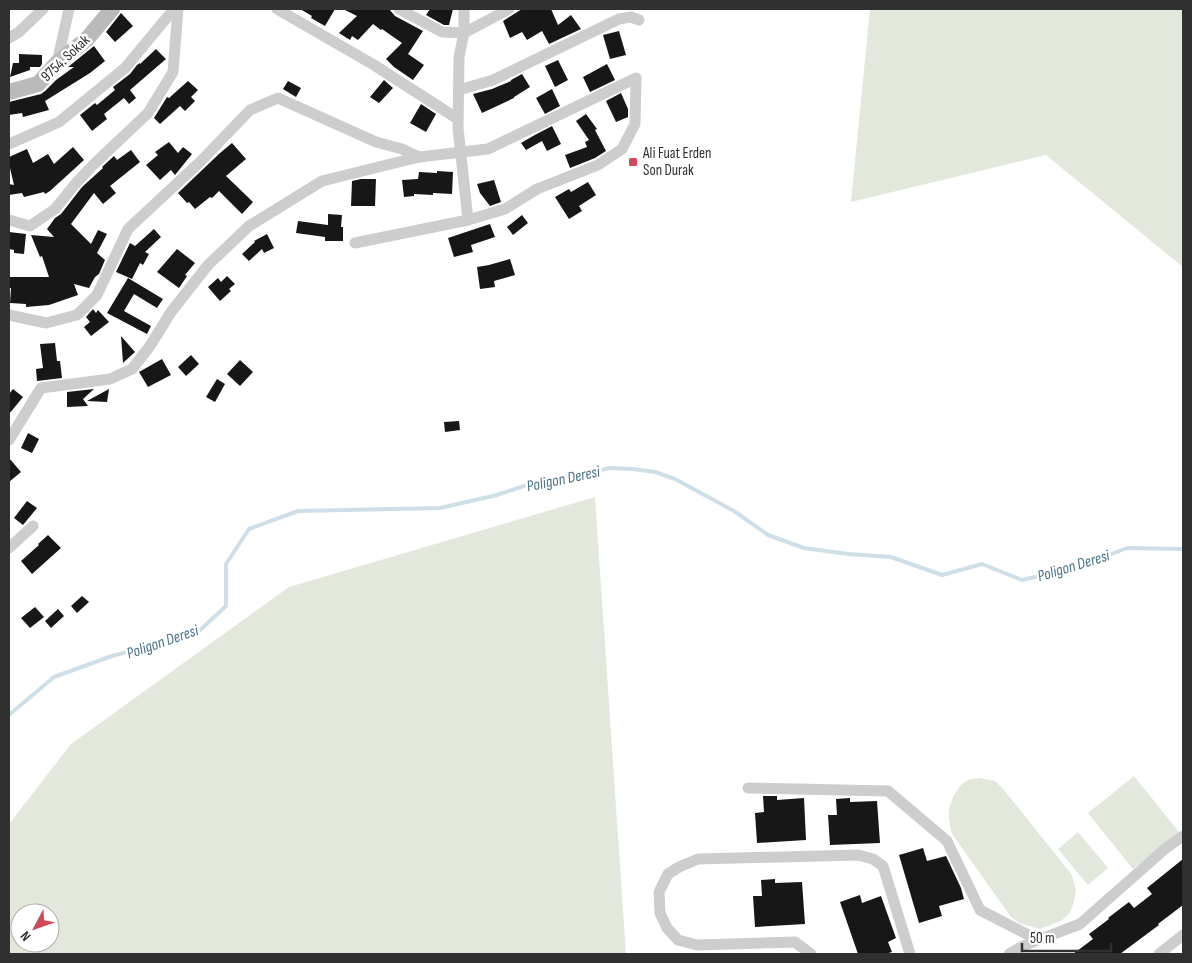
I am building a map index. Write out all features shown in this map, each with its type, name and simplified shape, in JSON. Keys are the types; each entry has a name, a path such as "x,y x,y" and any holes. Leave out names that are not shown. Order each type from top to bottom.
{"street":[{"path":"9,38 19,32 43,9"},
{"path":"57,63 69,9"},
{"name":"9754. Sokak","path":"9,92 38,84 57,63 87,39 112,9"},
{"path":"9,144 59,122 125,68 174,9"},
{"path":"9,220 30,226 55,209 82,176 148,113 173,72 178,9"},
{"path":"277,9 374,65 458,120"},
{"path":"400,9 442,32 464,33 509,9"},
{"path":"464,9 464,33 459,57 458,120 468,220"},
{"path":"459,90 493,80 619,18 631,17 639,20"},
{"path":"9,440 41,388 110,379 132,369 150,346 171,312 208,265 249,226 322,181 419,157 488,149 636,78 635,124 622,149 598,165 537,188 505,209 468,220 355,243"},
{"path":"9,315 46,323 77,315 98,295 128,229 201,161 250,110 278,98 376,142 402,149 419,157"},
{"path":"9,548 33,526"},
{"path":"748,788 888,791 947,841 980,910 1038,940"},
{"path":"1010,954 1023,946 1080,924 1166,848 1183,836"},
{"path":"812,954 795,942 697,945 678,940 667,928 660,913 659,892 668,874 698,859 858,855 872,859 883,866 910,954"},
{"path":"1159,954 1183,935"}],"shaded area":[{"path":"870,9 1183,9 1183,267 1046,155 851,202"},
{"path":"595,497 626,954 9,954 9,824 71,744 289,587"},
{"path":"1134,776 1179,832 1133,869 1088,813"},
{"path":"979,778 995,781 1004,790 1072,875 1076,890 1074,902 1070,913 1061,921 1040,929 1021,924 1011,917 952,834 949,813 954,796 959,787 967,781"},
{"path":"1078,832 1108,868 1088,885 1058,849"}],"building":[{"path":"300,9 335,9 325,26"},
{"path":"343,9 389,9 395,16 423,31 408,54 424,65 413,80 386,59 402,43 382,29 373,24 358,40 352,36 350,40 339,33 357,16"},
{"path":"430,9 453,9 449,25 444,25 426,15"},
{"path":"522,9 551,9 558,25 571,15 581,29 549,44 542,31 527,40 522,32 510,38 503,21"},
{"path":"121,13 133,26 115,42 106,32"},
{"path":"619,31 626,55 610,59 603,35"},
{"path":"94,46 105,61 90,73 45,101 49,110 23,117 22,113 9,115 9,102 41,94 74,67 68,67"},
{"path":"156,49 166,59 130,90 136,98 129,104 124,98 104,114 107,119 92,131 80,115 95,103 97,105 115,90 113,87 130,74 137,65"},
{"path":"19,54 42,55 42,64 40,67 30,67 30,70 10,77 13,63 19,63"},
{"path":"558,60 568,80 555,87 545,66"},
{"path":"607,64 615,80 590,92 583,77"},
{"path":"522,74 530,87 514,98 482,113 473,94 492,89"},
{"path":"384,80 393,88 379,103 370,97"},
{"path":"188,81 198,90 191,97 195,101 185,111 180,106 160,124 154,118 167,97 169,98"},
{"path":"288,81 301,88 296,97 283,89"},
{"path":"552,89 560,106 545,114 536,98"},
{"path":"621,93 628,109 628,117 616,122 606,101"},
{"path":"421,104 436,114 426,132 410,123"},
{"path":"586,114 597,129 595,130 606,151 595,158 570,168 565,155 587,147 585,142 589,140 576,121"},
{"path":"552,126 561,144 547,151 542,141 526,150 521,143"},
{"path":"169,142 178,153 183,147 192,154 175,175 171,170 160,180 146,165 158,155 155,152"},
{"path":"232,143 246,159 226,176 253,202 242,214 219,191 195,209 178,193"},
{"path":"73,147 84,160 50,191 45,194 44,192 24,197 22,193 9,195 9,184 14,185 9,157 27,149 33,163 48,154 54,164"},
{"path":"131,150 140,162 110,186 116,193 103,204 94,193 71,224 91,244 98,230 107,234 97,253 105,260 99,274 95,277 89,288 74,284 78,295 49,305 26,307 26,304 10,303 11,288 9,288 9,277 49,277 42,256 40,257 31,235 54,237 47,229 82,187 114,156 117,160"},
{"path":"437,171 453,172 452,194 414,194 414,196 404,197 402,180 418,179 419,172 437,173"},
{"path":"376,179 375,206 351,206 352,181"},
{"path":"494,180 501,202 490,206 480,193 477,184"},
{"path":"588,182 596,195 579,206 582,211 569,219 555,197 569,189 571,192"},
{"path":"328,214 342,215 343,241 325,241 325,237 296,233 298,221 328,225"},
{"path":"522,215 528,223 513,235 507,227"},
{"path":"490,224 495,237 471,245 473,252 454,257 448,238"},
{"path":"154,229 161,237 145,252 149,254 143,265 140,263 132,279 116,272 130,243 135,246"},
{"path":"9,232 26,234 24,254 14,253 14,250 9,249"},
{"path":"267,234 274,248 264,253 262,249 249,261 242,254 254,241"},
{"path":"177,249 195,263 185,275 187,276 179,288 157,272"},
{"path":"510,259 515,275 494,281 495,287 480,289 477,267"},
{"path":"227,276 235,284 229,289 231,291 220,301 208,287 218,278 221,282"},
{"path":"128,278 163,299 157,308 134,294 124,311 151,326 147,334 107,313"},
{"path":"93,309 96,313 98,310 109,322 91,336 84,327 90,322 86,317"},
{"path":"121,336 135,352 123,363"},
{"path":"55,343 57,361 60,361 62,378 37,381 36,369 43,368 40,344"},
{"path":"191,355 199,364 186,376 178,367"},
{"path":"162,359 171,375 148,387 139,372"},
{"path":"240,360 253,372 240,386 227,374"},
{"path":"217,379 225,384 215,402 206,397"},
{"path":"13,389 23,397 9,414 9,394"},
{"path":"94,389 83,399 88,406 67,407 67,392"},
{"path":"109,389 107,402 87,401"},
{"path":"459,421 460,430 445,432 444,422"},
{"path":"28,433 39,439 32,453 21,448"},
{"path":"9,458 21,472 9,482"},
{"path":"27,501 37,508 23,525 14,518"},
{"path":"48,535 61,548 32,574 21,561"},
{"path":"82,596 89,602 77,613 71,606"},
{"path":"35,607 44,617 30,628 21,618"},
{"path":"58,609 64,616 51,628 45,621"},
{"path":"763,796 777,796 777,800 804,798 806,840 757,843 755,813 764,812"},
{"path":"850,798 850,802 877,801 880,843 830,845 828,815 837,815 836,799"},
{"path":"923,848 927,861 946,856 964,899 939,906 942,916 919,923 899,855"},
{"path":"1183,859 1183,905 1120,954 1073,954 1093,939 1089,934 1129,902 1134,908 1152,894 1147,888"},
{"path":"775,879 775,883 802,882 805,924 755,927 753,896 762,896 761,880"},
{"path":"860,895 862,903 881,896 896,938 888,942 892,952 885,954 858,954 840,902"}],"waterway":[{"name":"Poligon Deresi","path":"9,715 54,677 109,657 199,631 226,606 226,564 249,529 298,511 440,508 497,495 539,481 611,468 655,472 675,479 734,511 768,535 804,548 891,557 942,575 982,564 1022,580 1075,568 1127,548 1183,549"}],"place":[{"name":"Ali Fuat Erden Son Durak","path":"633,162"}]}
